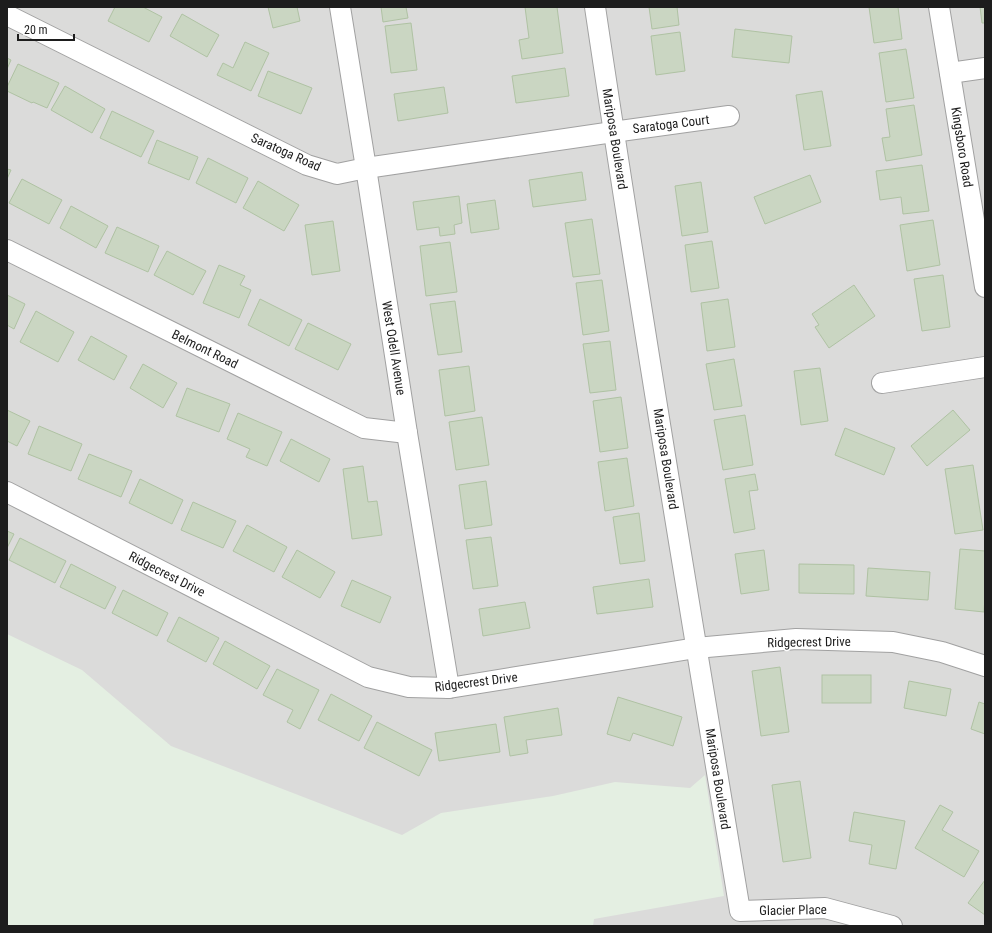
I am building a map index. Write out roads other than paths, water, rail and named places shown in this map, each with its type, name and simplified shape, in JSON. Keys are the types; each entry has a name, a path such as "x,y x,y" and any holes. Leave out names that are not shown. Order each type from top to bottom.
{"street":[{"name":"West Odell Avenue","path":"340,7 449,688"},
{"name":"Mariposa Boulevard","path":"595,7 613,132 740,911"},
{"name":"Kingsboro Road","path":"939,7 985,286"},
{"name":"Saratoga Road","path":"7,15 307,165 337,174 366,168 613,132"},
{"path":"950,73 985,68"},
{"name":"Saratoga Court","path":"613,132 729,116"},
{"name":"Belmont Road","path":"7,250 364,428 407,433"},
{"path":"882,384 985,367"},
{"name":"Ridgecrest Drive","path":"7,492 368,677 410,687 449,688 696,648 796,639 893,642 942,652 985,666"},
{"name":"Glacier Place","path":"740,911 826,908 892,926"}]}
